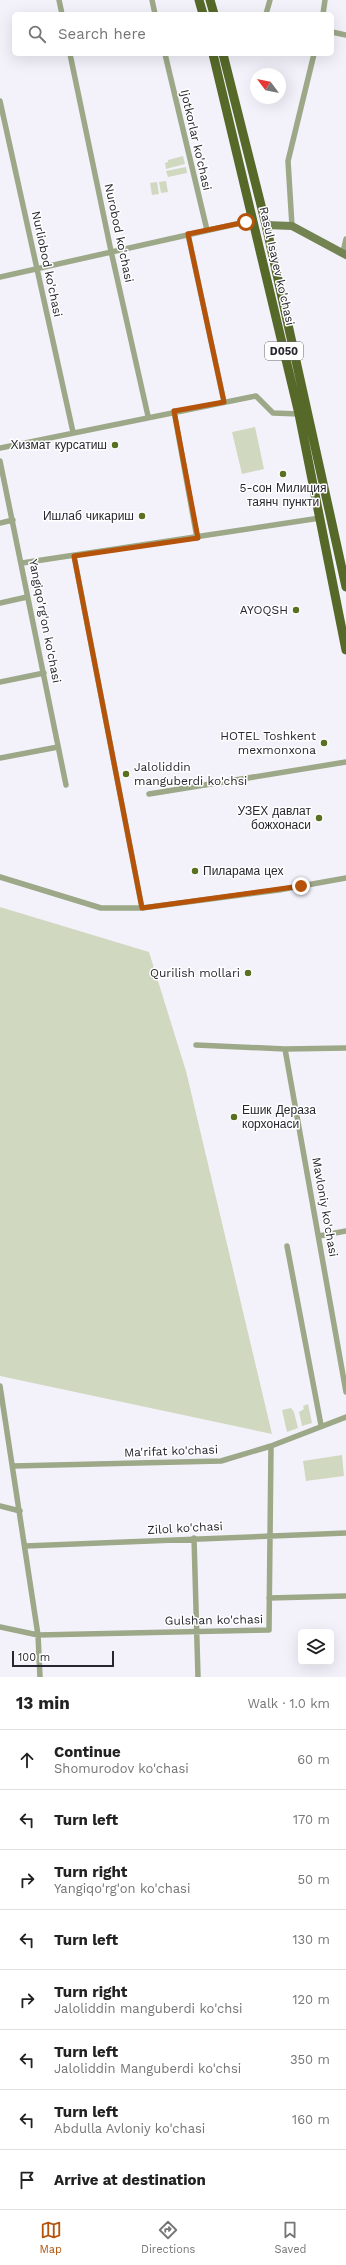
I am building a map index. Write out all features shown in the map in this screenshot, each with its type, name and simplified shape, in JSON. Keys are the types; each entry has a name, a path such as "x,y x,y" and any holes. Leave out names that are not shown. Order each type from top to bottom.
{"main road":[{"path":"200,0 203,12"},
{"path":"210,0 213,12"},
{"name":"Rasul Isayev ko'chasi","path":"213,56 254,220 299,414 346,650"},
{"name":"Rasul Isayev ko'chasi","path":"224,56 266,225 346,587"}],"street":[{"path":"59,0 62,12"},
{"path":"152,0 155,12"},
{"path":"267,12 270,0"},
{"path":"323,12 325,0"},
{"path":"334,32 346,35"},
{"name":"Nurobod ko'chasi","path":"70,56 111,251 148,416"},
{"name":"Ijotkorlar ko'chasi","path":"165,56 207,230"},
{"path":"292,226 288,161 314,56"},
{"name":"Nurliobod ko'chasi","path":"0,101 73,432"},
{"path":"0,277 254,220"},
{"path":"266,225 292,226 344,253 346,239"},
{"path":"188,234 224,402"},
{"path":"0,448 148,416 256,396 273,413 299,414"},
{"path":"174,411 198,538"},
{"name":"Yangiqo'rg'on ko'chasi","path":"0,461 66,785"},
{"path":"22,563 198,538 320,518"},
{"path":"0,523 13,520"},
{"path":"74,556 142,908"},
{"path":"0,603 27,597"},
{"path":"0,682 44,673"},
{"path":"0,758 58,747"},
{"path":"148,794 346,762"},
{"path":"0,876 101,908 142,908 279,890 346,878"},
{"path":"196,1045 285,1049 346,1048"},
{"name":"Mavloniy ko'chasi","path":"285,1049 346,1392"},
{"path":"319,1236 346,1231"},
{"path":"286,1246 321,1425"},
{"path":"0,1386 38,1635 40,1677"},
{"name":"Ma'rifat ko'chasi","path":"13,1466 221,1461 271,1446 321,1425 346,1417"},
{"name":"Gulshan ko'chasi","path":"0,1627 38,1635 269,1630 271,1446"},
{"path":"0,1506 20,1511"},
{"name":"Zilol ko'chasi","path":"25,1546 346,1533"},
{"path":"194,1538 198,1677"},
{"path":"269,1598 346,1596"}],"green space":[{"path":"183,156 185,164 166,169 165,163 168,162 168,160"},
{"path":"186,167 187,173 168,177 166,171"},
{"path":"166,181 168,192 161,193 159,182"},
{"path":"157,182 159,194 152,195 150,183"},
{"path":"255,427 264,469 242,474 232,432"},
{"path":"0,907 149,952 186,1071 272,1434 0,1376"},
{"path":"308,1404 312,1423 302,1426 299,1412 304,1409 303,1406"},
{"path":"291,1408 294,1412 298,1428 287,1432 282,1410"},
{"path":"342,1455 344,1476 306,1481 303,1461"}],"place":[{"name":"Хизмат курсатиш","path":"115,445"},
{"name":"5-сон Милиция таянч пункти","path":"283,474"},
{"name":"Ишлаб чикариш","path":"142,516"},
{"name":"AYOQSH","path":"296,610"},
{"name":"HOTEL Toshkent mexmonxona","path":"324,743"},
{"name":"Jaloliddin manguberdi ko'chsi","path":"126,774"},
{"name":"УЗЕХ давлат божхонаси","path":"319,818"},
{"name":"Пиларама цех","path":"195,871"},
{"name":"Qurilish mollari","path":"248,973"},
{"name":"Ешик Дераза корхонаси","path":"234,1117"}],"route":[{"path":"246,222 188,234 224,402 174,411 198,538 74,556 142,908 301,886"}]}
